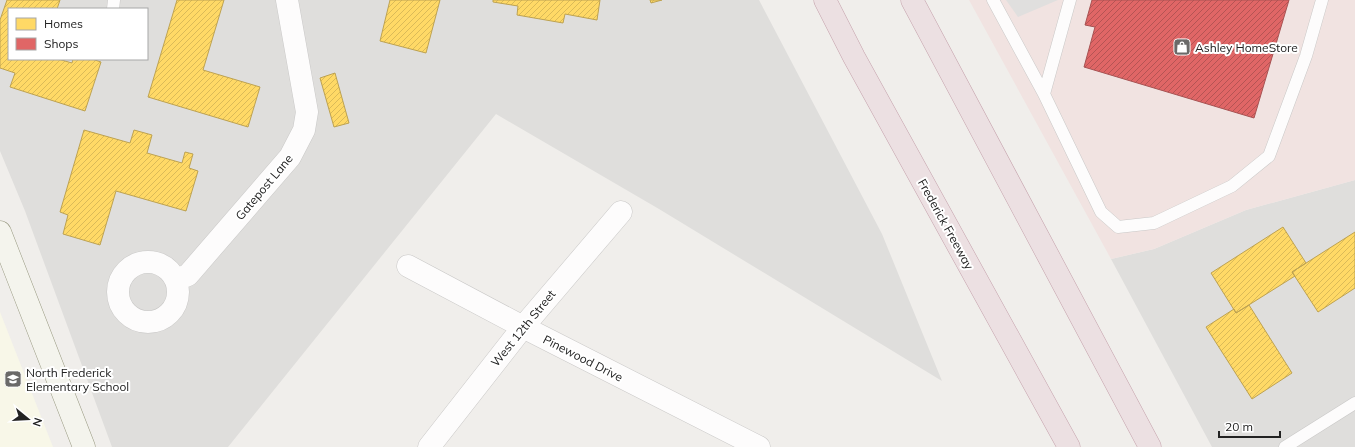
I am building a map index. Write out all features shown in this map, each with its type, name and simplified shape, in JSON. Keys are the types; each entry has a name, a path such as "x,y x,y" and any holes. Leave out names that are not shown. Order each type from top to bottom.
{"highway":[{"name":"Frederick Freeway","path":"825,0 854,57 1069,447"},
{"path":"912,0 1150,447"}],"street":[{"name":"Gatepost Lane","path":"176,280 188,275 290,157 304,130 307,112 287,0"},
{"name":"West 12th Street","path":"429,447 523,327 620,212"},
{"path":"0,232 84,447"},
{"name":"Pinewood Drive","path":"408,266 523,327 759,447"}],"lane":[{"path":"993,0 1044,94 1101,212 1118,227 1154,223 1232,186 1269,156 1306,56 1322,0"},
{"path":"1044,94 1070,0"},
{"path":"1284,447 1355,403"}],"shaded area":[{"path":"0,0 759,0 882,234 942,381 659,209 496,114 228,447 112,447 25,211 0,151"},
{"path":"969,0 1355,0 1355,180 1246,210 1154,249 1111,259"},
{"path":"1006,0 1058,0 1018,17"},
{"path":"1355,180 1355,447 1212,447 1111,259 1154,249 1246,210"},
{"name":"North Frederick Elementary School","path":"0,312 53,447 0,447"}],"building: Homes":[{"path":"7,0 60,0 57,8 8,8 8,60 62,60 72,63 73,60 95,60 101,62 85,111 10,87 15,73 0,68 0,20"},
{"path":"177,0 224,0 203,70 260,87 248,127 148,97"},
{"path":"390,0 440,0 426,53 380,41"},
{"path":"493,0 600,0 597,20 565,14 563,23 517,15 518,6 493,2"},
{"path":"650,0 662,0 651,3"},
{"path":"335,73 349,123 334,127 320,78"},
{"path":"84,130 130,143 134,130 152,135 147,153 182,163 185,152 193,154 189,168 198,171 186,211 116,191 100,245 63,234 68,215 60,212"},
{"path":"1283,227 1306,263 1292,272 1295,276 1236,313 1211,273"},
{"path":"1355,232 1355,288 1318,312 1292,272"},
{"path":"1249,305 1292,373 1252,399 1206,327 1234,309 1236,313"}],"building: Shops":[{"name":"Ashley HomeStore","path":"1092,0 1289,0 1254,118 1084,67 1095,27 1085,25"}],"place":[{"name":"Ashley HomeStore","path":"1182,47"},
{"name":"North Frederick Elementary School","path":"13,379"}]}
